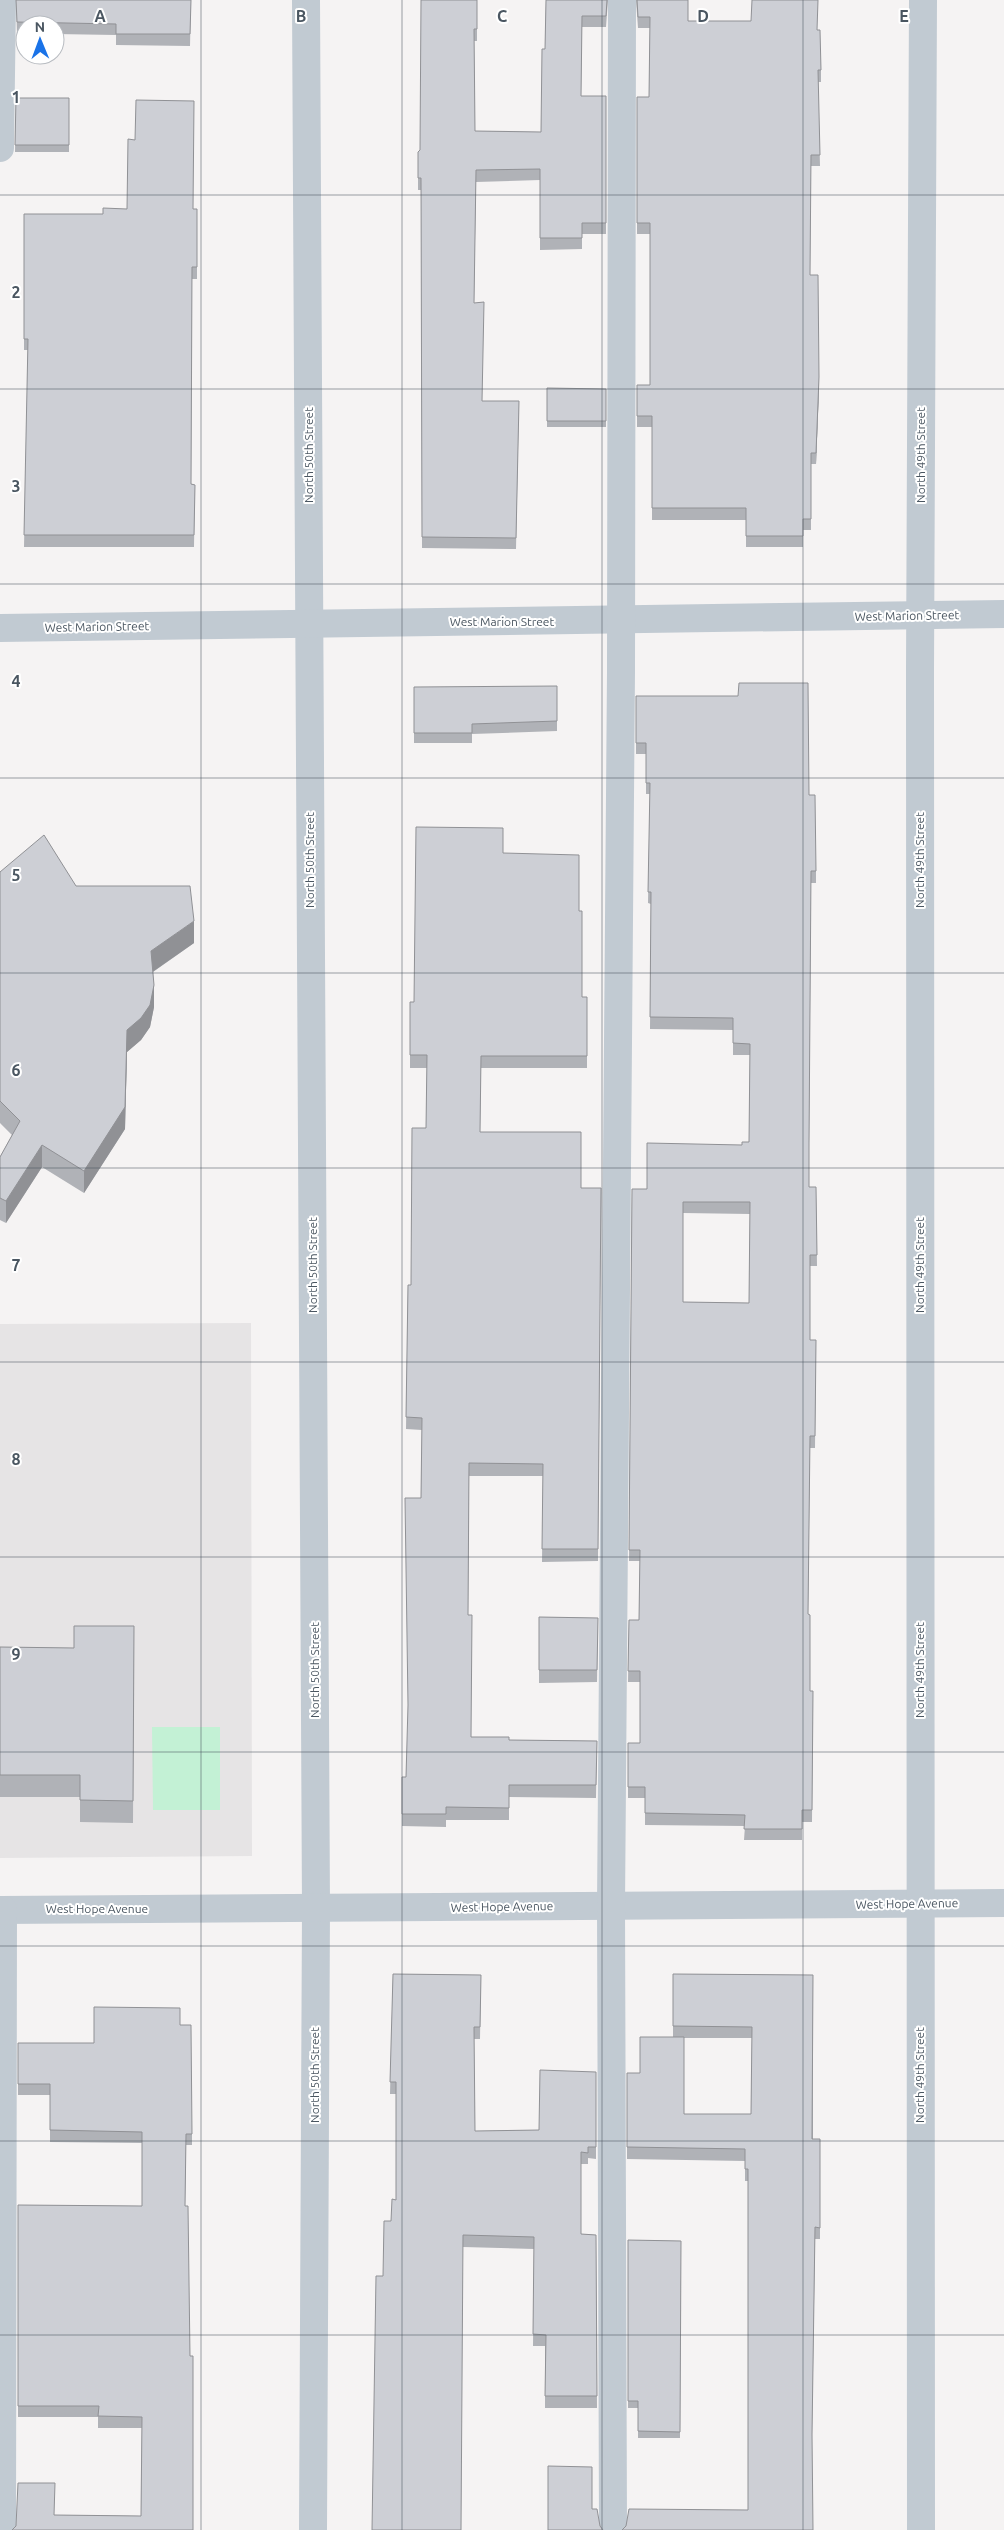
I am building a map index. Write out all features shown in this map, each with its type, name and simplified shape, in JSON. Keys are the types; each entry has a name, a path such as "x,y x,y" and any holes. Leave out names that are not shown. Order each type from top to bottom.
{"street":[{"path":"0,148 2,0"},
{"name":"North 50th Street","path":"306,0 316,1908 313,2530"},
{"path":"613,2530 611,1906 622,621 622,0"},
{"name":"North 49th Street","path":"921,2530 920,616 923,0"},
{"name":"West Marion Street","path":"0,628 310,623 622,621 1004,614"},
{"name":"West Hope Avenue","path":"2,1910 1004,1903"},
{"path":"2,1910 2,2530"}],"shaded area":[{"path":"251,1323 252,1856 0,1858 0,1324"}],"green space":[{"path":"152,1727 220,1727 220,1810 153,1810"}],"building":[{"path":"16,0 191,0 190,34 116,34 116,24 65,23 65,15 17,15"},
{"path":"421,0 477,0 477,29 474,29 475,131 541,132 542,49 545,49 546,0 607,0 606,16 582,16 581,96 606,96 606,223 582,223 582,238 540,238 540,169 476,170 474,303 484,302 482,401 519,401 516,538 422,537 421,178 418,178 418,152 420,150"},
{"path":"637,0 688,0 688,21 751,21 752,0 818,0 817,30 820,30 821,70 818,70 820,155 811,155 810,275 818,275 819,377 816,453 811,453 811,519 803,519 803,536 746,536 746,508 652,508 652,416 637,416 637,385 650,385 650,223 637,223 637,97 649,97 650,17 638,17"},
{"path":"16,98 69,98 69,145 15,145"},
{"path":"136,100 194,101 193,209 197,209 197,267 192,267 191,484 195,485 194,535 24,535 28,339 24,339 24,214 103,214 103,208 127,209 128,139 135,140"},
{"path":"547,388 606,389 606,421 547,421"},
{"path":"739,683 808,683 809,795 815,795 816,871 811,871 809,1143 809,1187 816,1187 817,1255 810,1255 810,1340 816,1340 815,1436 810,1436 808,1614 810,1615 810,1691 813,1691 812,1810 802,1810 802,1829 744,1829 745,1815 645,1813 645,1787 628,1787 628,1743 640,1743 640,1671 628,1671 629,1620 639,1620 640,1550 629,1550 632,1189 647,1189 647,1143 742,1145 742,1142 749,1142 750,1044 733,1043 733,1018 650,1017 651,892 648,892 650,783 646,783 646,743 636,743 636,696 738,696","holes":["683,1202 750,1202 749,1303 683,1302"]},
{"path":"557,686 557,721 472,724 472,733 414,733 414,687"},
{"path":"416,827 503,828 503,853 579,855 579,911 582,911 582,997 587,997 587,1056 481,1056 480,1132 581,1132 581,1188 601,1188 598,1549 542,1549 543,1464 469,1463 468,1615 472,1615 471,1737 509,1737 509,1740 597,1741 596,1785 509,1785 509,1808 446,1807 446,1814 402,1814 402,1777 406,1777 408,1705 405,1498 421,1498 422,1418 406,1417 408,1285 411,1285 412,1128 426,1128 427,1055 410,1055 410,1002 414,1002"},
{"path":"44,835 76,886 190,886 194,921 151,951 154,985 150,1005 141,1018 127,1030 125,1107 84,1171 42,1145 6,1201 0,1198 0,1157 20,1121 0,1101 0,872"},
{"path":"539,1617 598,1618 597,1670 539,1670"},
{"path":"74,1626 134,1626 133,1801 80,1800 80,1775 0,1775 0,1647 74,1648"},
{"path":"393,1974 481,1975 480,2027 474,2027 475,2131 539,2130 540,2070 596,2072 596,2147 588,2147 588,2153 581,2152 581,2234 596,2235 597,2396 545,2396 546,2335 533,2334 534,2237 463,2235 461,2530 372,2530 376,2276 383,2276 384,2221 391,2221 392,2199 396,2200 396,2082 390,2082"},
{"path":"673,1974 813,1975 812,2139 820,2139 820,2228 815,2227 812,2434 813,2530 622,2530 626,2526 629,2509 748,2510 748,2169 745,2169 745,2149 627,2147 627,2073 640,2073 640,2037 684,2037 684,2114 751,2114 752,2027 673,2026"},
{"path":"94,2007 180,2008 180,2025 191,2025 192,2134 186,2134 185,2206 188,2206 190,2356 193,2356 193,2530 12,2530 16,2526 18,2483 55,2483 54,2515 141,2516 142,2417 98,2416 99,2406 18,2406 18,2205 142,2206 142,2132 50,2130 50,2084 18,2084 18,2043 94,2043"},
{"path":"628,2240 681,2241 680,2432 638,2431 638,2401 628,2401"},
{"path":"548,2466 592,2467 592,2509 597,2509 600,2526 603,2530 548,2530"}]}
